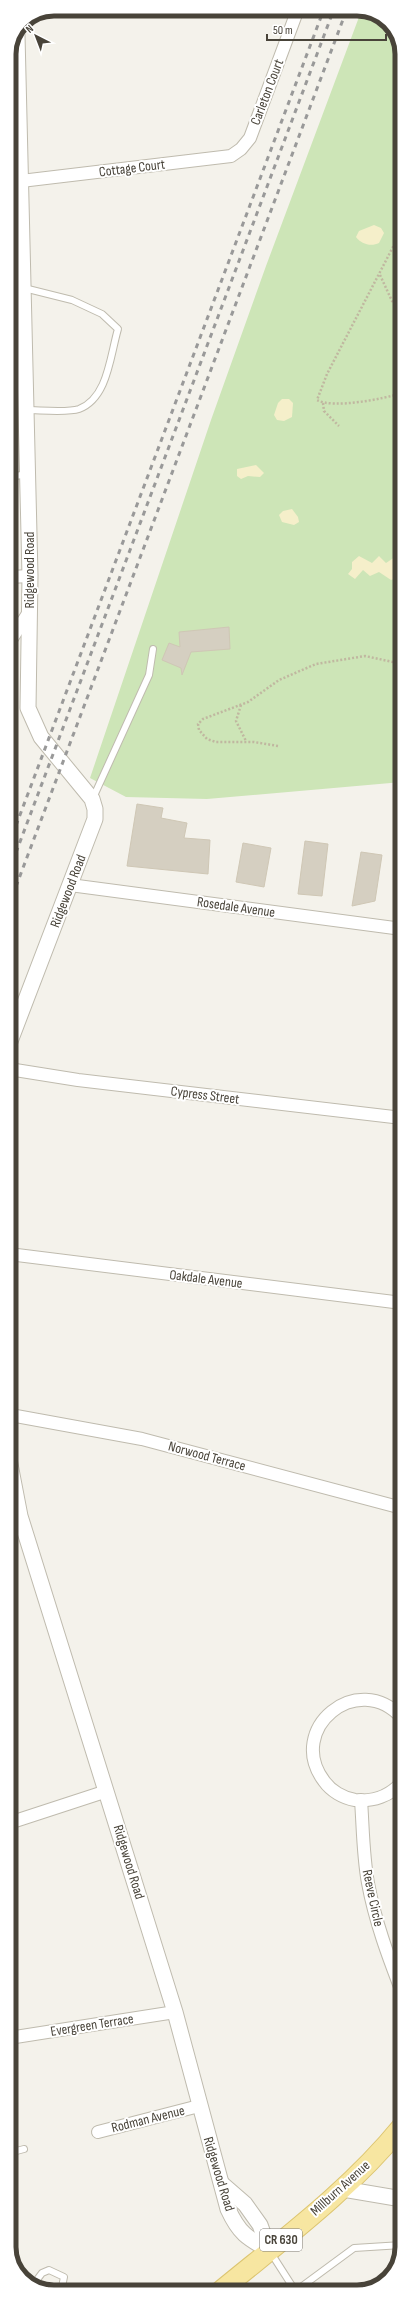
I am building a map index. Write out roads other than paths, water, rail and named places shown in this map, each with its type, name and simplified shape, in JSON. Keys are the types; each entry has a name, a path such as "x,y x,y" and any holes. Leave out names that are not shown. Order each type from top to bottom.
{"main road":[{"name":"Millburn Avenue","path":"227,2285 343,2189 383,2149 395,2134"}],"street":[{"name":"Carleton Court","path":"241,149 250,138 295,16"},
{"name":"Ridgewood Road","path":"16,1026 95,819 95,809 92,800 41,737 28,708 27,693 30,576 26,410 19,297 21,181 17,46"},
{"name":"Cottage Court","path":"21,181 231,156 241,149"},
{"path":"16,577 30,576"},
{"path":"16,632 30,612"},
{"name":"Rosedale Avenue","path":"70,885 395,928"},
{"name":"Cypress Street","path":"16,1071 78,1080 395,1117"},
{"name":"Oakdale Avenue","path":"16,1255 395,1302"},
{"name":"Norwood Terrace","path":"16,1416 142,1439 395,1506"},
{"name":"Ridgewood Road","path":"16,1521 107,1791 175,2012 221,2184 236,2227 246,2237 269,2250"},
{"path":"395,1713 384,1704 363,1700 343,1704 334,1709 320,1725 313,1745 313,1755 320,1775 334,1791 343,1796 361,1800 384,1796 395,1787"},
{"path":"16,1821 107,1791"},
{"name":"Reeve Circle","path":"361,1800 364,1854 368,1884 383,1942 395,1974"},
{"name":"Evergreen Terrace","path":"16,2037 175,2012"},
{"name":"Rodman Avenue","path":"98,2132 199,2106"},
{"path":"221,2184 245,2204 260,2225 269,2250"},
{"path":"343,2189 395,2198"}],"lane":[{"path":"19,297 72,300 102,314 118,329 104,383 94,401 78,409 26,410"},
{"path":"16,476 28,474"},
{"path":"92,800 149,675 153,649"},
{"path":"16,2151 24,2149"},
{"path":"304,2285 354,2248 395,2245"},
{"path":"269,2250 292,2285"},
{"path":"36,2281 42,2273 49,2270 64,2277 62,2285"}],"railway":[{"path":"16,825 321,16"},
{"path":"16,852 331,16"},
{"path":"16,886 344,16"}]}
